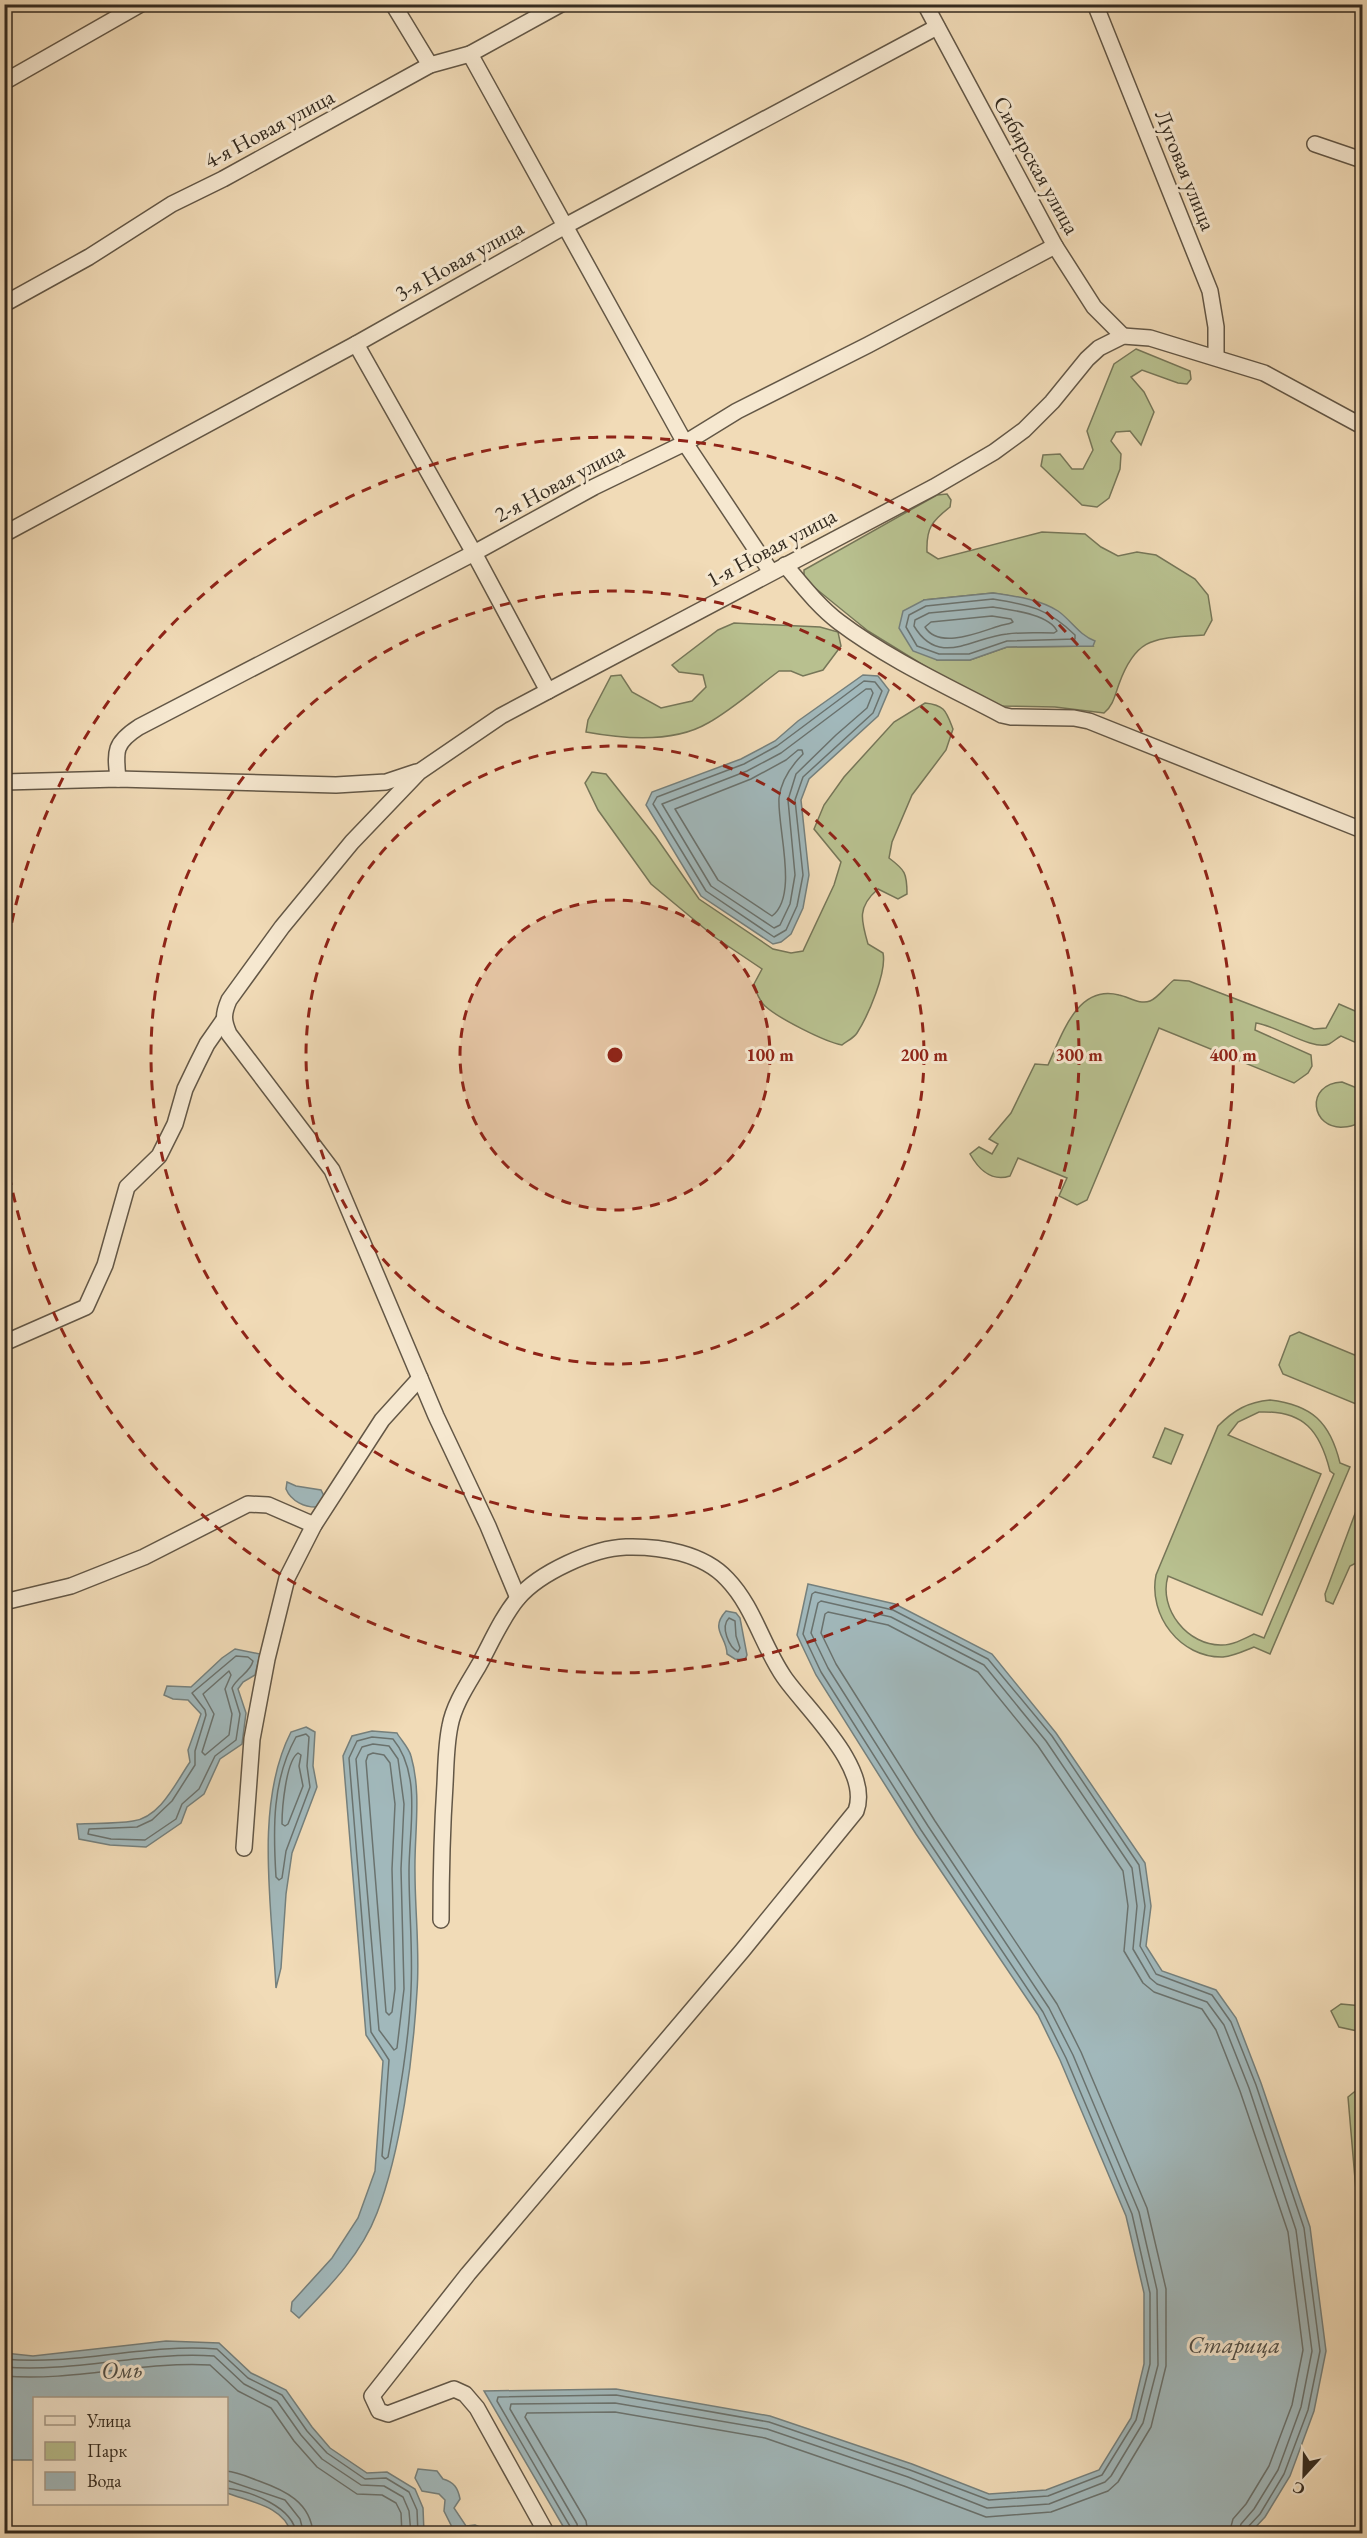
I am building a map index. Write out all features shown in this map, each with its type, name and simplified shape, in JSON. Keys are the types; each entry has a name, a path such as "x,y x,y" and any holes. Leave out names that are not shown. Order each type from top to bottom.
{"street":[{"path":"4,82 141,4"},
{"path":"393,4 429,65"},
{"name":"4-я Новая улица","path":"4,304 89,257 172,204 223,179 429,65 470,54 561,4"},
{"name":"Сибирская улица","path":"925,4 1055,246 1094,307 1123,336"},
{"name":"Луговая улица","path":"1095,4 1210,291 1216,327 1216,357"},
{"name":"3-я Новая улица","path":"4,534 356,344 567,225 937,27"},
{"path":"470,54 567,225 685,443 778,569 838,621 871,643 1002,715 1074,718 1089,721 1362,830"},
{"path":"1315,144 1362,160"},
{"name":"2-я Новая улица","path":"118,779 116,756 118,745 125,736 474,553 594,487 685,443 736,411 858,351 1055,246"},
{"path":"1123,336 1150,338 1216,357 1280,380 1362,422"},
{"name":"1-я Новая улица","path":"419,772 501,716 934,487 994,452 1041,415 1087,359 1099,348 1123,336"},
{"path":"356,344 474,553 548,691"},
{"path":"4,782 118,779 336,785 386,782 419,772"},
{"path":"4,1343 87,1308 105,1265 126,1187 159,1156 175,1124 185,1089 207,1044 223,1021 229,1000 282,927 352,842 419,772"},
{"path":"223,1021 237,1048 332,1170 420,1378 488,1526 518,1598"},
{"path":"244,1848 252,1739 267,1659 287,1578 314,1525 382,1420 420,1378"},
{"path":"4,1602 71,1586 123,1565 248,1504 268,1505 314,1525"},
{"path":"441,1920 442,1827 450,1726 466,1687 518,1598 533,1585 574,1561 599,1551 619,1548 639,1547 671,1551 712,1567 726,1577 756,1621 784,1677 827,1729 851,1770 859,1790 860,1800 849,1822 797,1886 468,2274 372,2396 379,2411 388,2414 454,2389 465,2394 477,2408 547,2534"}],"green space":[{"path":"1136,349 1190,371 1191,379 1187,384 1178,383 1142,370 1131,377 1144,392 1154,412 1141,445 1130,431 1116,432 1111,441 1121,454 1120,469 1109,498 1097,507 1082,505 1041,466 1043,455 1060,454 1072,469 1083,469 1093,450 1087,431 1114,364"},
{"path":"947,494 951,500 950,507 935,521 929,531 927,552 938,559 1042,532 1085,534 1101,547 1118,556 1137,552 1156,555 1195,579 1208,595 1212,620 1204,635 1161,639 1141,648 1126,668 1112,704 1104,713 1055,707 1000,706 954,684 868,631 804,579 804,570 937,495","holes":["993,593 1025,599 1049,608 1070,622 1093,646 1007,647 970,660 937,660 924,600"]},
{"path":"734,623 820,627 838,632 841,646 823,670 803,676 791,671 779,671 726,711 695,729 680,734 648,738 586,732 588,720 611,676 621,675 632,692 661,708 692,701 706,687 703,675 679,672 672,665 718,630"},
{"path":"925,703 941,707 953,729 946,750 912,795 892,842 889,858 904,873 907,894 898,899 878,889 864,908 862,914 868,944 883,953 882,971 876,994 857,1033 842,1045 802,1029 765,1006 754,984 762,969 716,938 651,884 598,810 585,783 592,772 606,774 656,837 699,899 773,949 791,953 803,951 834,885 841,862 814,829 824,805 844,777 894,722"},
{"path":"1174,980 1189,981 1314,1029 1326,1028 1339,1004 1362,1014 1362,1042 1359,1044 1341,1036 1329,1044 1314,1044 1256,1023 1255,1030 1311,1055 1312,1066 1308,1073 1294,1083 1159,1028 1087,1200 1077,1205 1059,1196 1067,1178 1018,1158 1010,1176 991,1176 977,1165 970,1154 979,1147 992,1154 998,1144 989,1139 1011,1113 1035,1064 1048,1065 1066,1027 1082,1004 1092,997 1104,994 1119,995 1142,1002 1150,1001"},
{"path":"1342,1082 1362,1090 1362,1122 1346,1127 1333,1126 1324,1122 1316,1106 1317,1098 1322,1090"},
{"path":"1299,1332 1362,1358 1362,1401 1356,1404 1283,1374 1279,1365 1290,1336"},
{"path":"1270,1400 1297,1406 1317,1418 1331,1437 1340,1463 1350,1467 1270,1654 1254,1647 1223,1657 1207,1655 1181,1642 1162,1619 1157,1605 1156,1575 1218,1426 1242,1408","holes":["1259,1412 1275,1412 1299,1419 1308,1426 1321,1445 1330,1471 1334,1474 1264,1638 1254,1634 1230,1644 1210,1644 1187,1632 1178,1623 1167,1601 1168,1576 1262,1615 1321,1474 1228,1435 1238,1422"]},
{"path":"1165,1428 1183,1435 1171,1464 1153,1457"},
{"path":"1362,1495 1362,1560 1350,1566 1333,1604 1326,1601 1325,1594"},
{"path":"1341,2004 1362,2006 1362,2032 1339,2027 1331,2011"},
{"path":"1359,2088 1362,2089 1362,2314 1359,2303 1358,2214 1348,2097"}],"water":[{"path":"993,593 1027,599 1051,607 1084,635 1095,641 1093,646 1007,647 970,660 937,660 913,651 899,628 903,611 924,600"},
{"path":"863,675 878,676 889,690 878,716 809,779 801,800 809,875 803,908 791,934 781,942 773,944 701,896 646,805 652,792 741,759 775,741 798,721"},
{"path":"287,1482 296,1486 321,1490 324,1496 318,1507 308,1506 295,1500 286,1489"},
{"name":"Старица","path":"808,1584 895,1604 992,1654 1056,1733 1145,1863 1151,1906 1146,1946 1162,1971 1216,1990 1236,2018 1261,2083 1310,2227 1326,2351 1314,2411 1290,2476 1265,2517 1250,2533 567,2533 484,2391 616,2389 770,2416 912,2464 989,2494 1046,2490 1099,2470 1131,2418 1144,2364 1144,2293 1126,2216 1060,2060 1038,2015 916,1834 816,1675 797,1635"},
{"path":"726,1611 736,1613 740,1618 747,1655 745,1660 735,1659 727,1654 719,1628 721,1618"},
{"path":"235,1649 260,1654 255,1675 243,1682 238,1689 246,1713 242,1744 220,1759 204,1794 187,1807 181,1823 146,1847 110,1845 79,1839 77,1824 133,1821 152,1813 167,1798 190,1762 188,1750 201,1714 188,1700 173,1699 164,1695 167,1686 191,1687"},
{"path":"306,1727 315,1732 313,1766 317,1787 292,1853 286,1894 281,1968 276,1988 268,1857 272,1791 280,1760 291,1732"},
{"path":"372,1731 397,1733 410,1753 416,1785 415,1873 418,1976 409,2075 393,2161 377,2213 353,2257 299,2318 291,2311 292,2302 332,2258 358,2218 375,2171 383,2061 366,2035 343,1756 352,1736"},
{"name":"Омь","path":"166,2341 219,2343 251,2373 286,2390 330,2448 367,2473 387,2472 415,2489 423,2508 424,2533 291,2533 287,2524 274,2511 256,2502 228,2493 228,2397 33,2397 33,2460 5,2460 5,2353 33,2356"},
{"path":"418,2469 437,2471 443,2479 455,2486 460,2499 454,2508 466,2526 475,2525 495,2533 454,2531 444,2511 445,2500 439,2494 422,2491 415,2478"}]}
